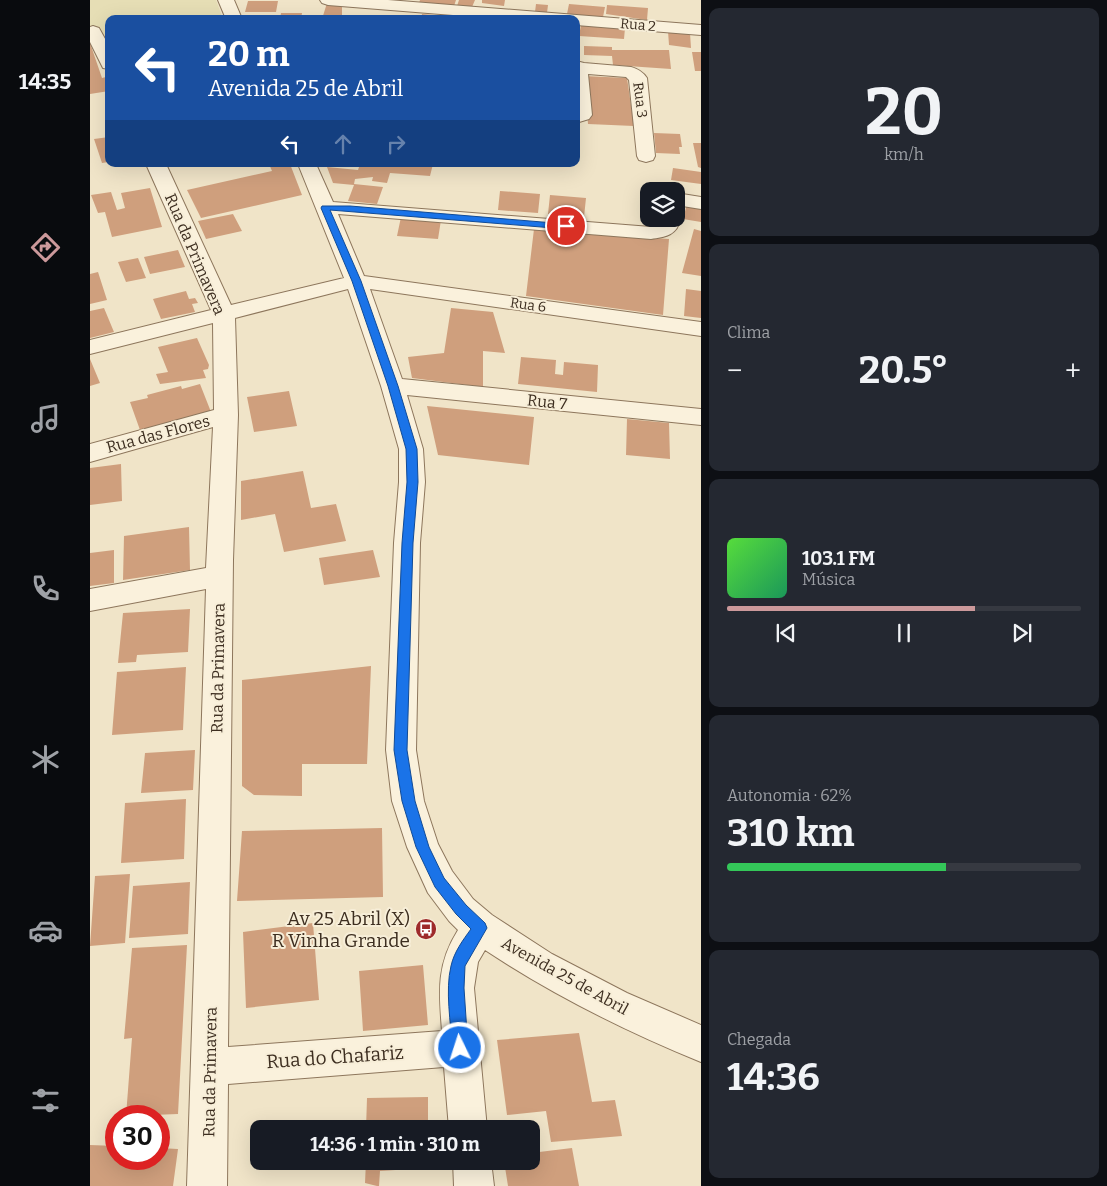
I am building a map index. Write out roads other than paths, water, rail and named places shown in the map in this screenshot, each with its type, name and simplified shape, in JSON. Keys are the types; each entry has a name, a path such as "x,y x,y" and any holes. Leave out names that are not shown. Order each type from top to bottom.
{"street":[{"path":"226,0 232,15"},
{"path":"325,5 498,15"},
{"name":"Rua 2","path":"580,20 701,30"},
{"path":"93,32 105,56"},
{"name":"Rua 3","path":"580,67 631,72 636,75 638,78 646,156"},
{"path":"580,91 583,115 580,116"},
{"name":"Rua da Primavera","path":"157,167 224,315 226,415 220,576 207,1186"},
{"name":"Avenida 25 de Abril","path":"308,167 356,281 393,386 412,449 412,482 407,543 401,750 407,792 423,847 440,882 461,910 480,928 540,966 614,1006 701,1044"},
{"path":"685,200 701,202"},
{"path":"325,208 360,209 651,233 663,231 667,227"},
{"path":"90,347 356,281"},
{"name":"Rua 6","path":"356,281 701,329"},
{"name":"Rua 7","path":"393,386 701,417"},
{"name":"Rua das Flores","path":"90,452 226,415"},
{"path":"90,600 220,576"},
{"path":"467,1120 456,988 458,966 466,948 480,928"},
{"name":"Rua do Chafariz","path":"210,1067 460,1048"},
{"path":"473,1170 474,1186"}],"place":[{"name":"Av 25 Abril (X) R Vinha Grande","path":"426,929"}]}
